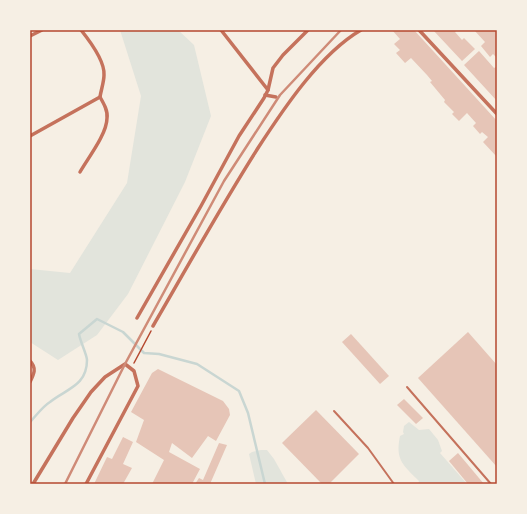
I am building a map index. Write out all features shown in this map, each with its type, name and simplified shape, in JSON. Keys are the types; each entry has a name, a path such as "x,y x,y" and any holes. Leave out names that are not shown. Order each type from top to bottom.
{"street":[{"path":"30,36 42,30"},
{"path":"80,172 103,134 107,123 107,112 100,97 104,69 91,43 81,30"},
{"path":"221,30 268,90"},
{"path":"137,318 239,136 266,95 273,68 283,55 308,30"},
{"path":"153,326 232,189 288,103 334,51 351,36 361,30"},
{"path":"419,30 497,114"},
{"path":"266,95 276,97"},
{"path":"30,136 100,97"},
{"path":"30,361 34,368 34,373 30,382"},
{"path":"33,484 73,418 91,392 105,377 125,364 134,371 138,386 86,484"}],"lane":[{"path":"407,386 491,484"},
{"path":"334,411 368,448 394,484"}],"path":[{"path":"131,369 153,326"}],"shaded area":[{"path":"120,30 178,30 194,45 211,116 185,182 128,294 97,335 58,360 30,342 30,269 70,273 127,183 141,96"},
{"path":"409,422 419,430 429,429 438,440 442,451 440,453 467,484 418,484 419,481 402,462 399,451 400,436 404,434 404,426"},
{"path":"261,450 267,450 274,459 288,484 256,484 249,454"}],"building":[{"path":"392,30 414,30 497,121 497,157 483,142 488,137 482,132 480,134 473,126 476,123 467,113 459,121 452,114 454,112 444,102 445,100 430,82 432,81 427,75 411,58 405,63 396,53 400,50 394,44 400,39"},
{"path":"433,30 455,30 462,40 464,38 475,49 462,61"},
{"path":"474,30 497,30 497,58 493,54 490,57 481,46 485,42"},
{"path":"479,51 494,68 497,68 497,101 464,65"},
{"path":"468,332 497,365 497,467 418,378"},
{"path":"351,334 389,376 380,384 342,342"},
{"path":"158,369 223,401 229,409 230,415 216,441 208,436 192,458 172,443 169,452 200,469 192,484 152,484 164,460 136,442 144,420 131,412 152,373"},
{"path":"404,399 423,418 416,424 397,405"},
{"path":"316,410 359,454 329,484 322,484 282,443"},
{"path":"123,437 133,442 123,464 132,468 123,484 94,484 107,457 112,459"},
{"path":"219,443 227,445 210,484 195,484 199,478 203,480"},
{"path":"458,453 484,484 468,484 449,461"}],"waterway":[{"path":"30,422 44,406 80,381 86,369 87,360 79,334 97,319 123,332 144,353 159,354 197,364 239,391 248,413 265,484"}],"railway":[{"path":"65,484 125,364 224,181 280,95 341,30"}]}
